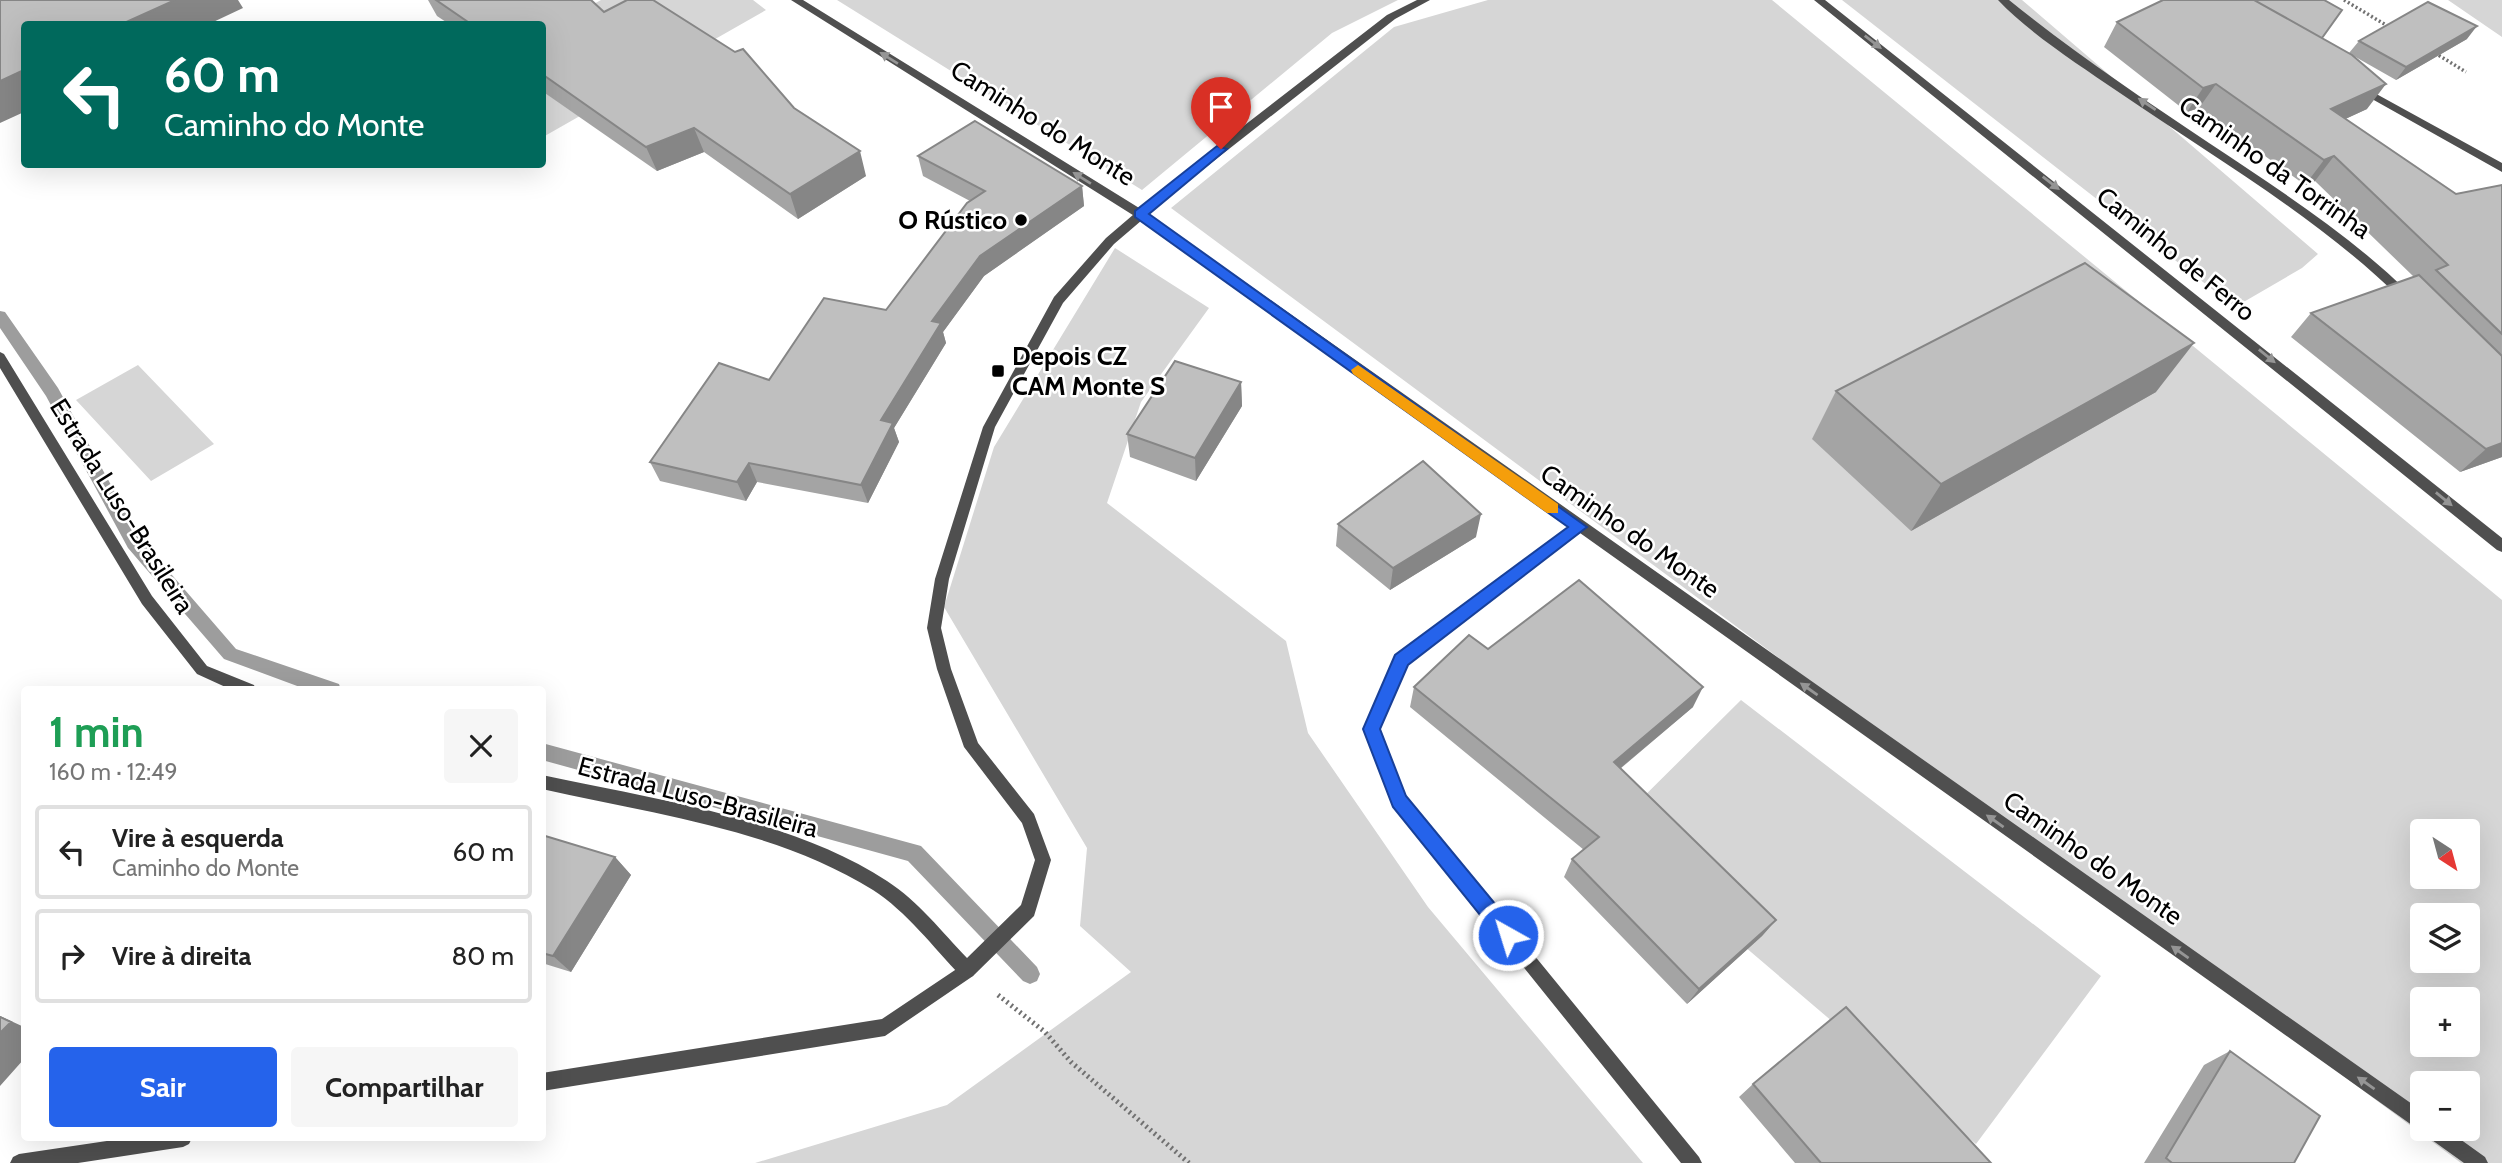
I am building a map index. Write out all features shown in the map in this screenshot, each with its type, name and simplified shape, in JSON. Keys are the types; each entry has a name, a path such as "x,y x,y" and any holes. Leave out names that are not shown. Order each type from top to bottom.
{"street":[{"name":"Caminho do Monte","path":"796,0 1140,214 2410,1114"},
{"path":"546,1081 885,1027 967,970 1028,910 1043,860 1028,819 972,747 953,695 934,628 942,579 989,427 1058,300 1110,241 1140,214 1391,17 1425,0"},
{"name":"Caminho de Ferro","path":"1819,0 2502,546"},
{"name":"Caminho da Torrinha","path":"2003,0 2039,31 2252,176 2375,266 2414,305"},
{"path":"2347,81 2502,168"},
{"name":"Estrada Luso-Brasileira","path":"0,357 147,600 202,670 240,686"},
{"path":"1579,527 1401,660 1371,729 1399,801 1693,1163"},
{"name":"Estrada Luso-Brasileira","path":"546,783 742,829 817,852 881,886 967,970"},
{"path":"19,1163 163,1141"},
{"path":"2448,1141 2479,1163"}],"path":[{"path":"2344,0 2399,33"},
{"path":"2433,52 2466,72"},
{"path":"967,970 1045,1032 1071,1062 1189,1163"}],"shaded area":[{"path":"601,0 753,0 766,10 546,135 546,31"},
{"path":"837,0 1398,0 1332,33 1142,190"},
{"path":"1488,0 1772,0 2502,600 2502,1163 2461,1163 2431,1141 2480,1141 2480,1071 2410,1071 2410,1125 1171,208 1394,27"},
{"path":"1842,0 2022,0 2318,254 2302,268 2235,307"},
{"path":"2448,0 2502,0 2502,37"},
{"path":"1115,248 1209,308 1141,402 1107,503 1286,641 1308,733 1428,907 1643,1163 755,1163 947,1105 1131,972 1080,926 1087,848 944,607 994,447"},
{"path":"138,365 214,444 151,481 76,400"},
{"path":"1741,700 2101,976 1976,1144 1609,831"}],"building":[{"path":"0,0 175,0 129,21 21,21 21,71 0,81"},
{"path":"436,0 591,0 604,12 627,0 653,0 735,52 743,49 794,108 860,151 790,194 694,128 646,147 546,77 546,21 467,21"},
{"path":"2163,0 2254,0 2352,55 2386,84 2331,109 2456,194 2502,185 2502,334 2436,270 2448,265 2334,156 2324,160 2216,84 2203,88 2117,22"},
{"path":"2254,0 2324,0 2342,10 2322,38"},
{"path":"2428,2 2477,26 2406,67 2359,41"},
{"path":"975,121 1082,186 980,256 932,321 941,323 881,420 893,423 861,485 749,463 737,482 650,462 719,363 769,380 824,298 886,310 967,203 985,191 918,156"},
{"path":"2085,263 2194,343 1941,484 1836,391"},
{"path":"2419,275 2502,356 2502,443 2486,449 2311,313"},
{"path":"1175,361 1241,382 1195,458 1127,434"},
{"path":"1423,461 1481,514 1393,568 1338,524"},
{"path":"1579,580 1703,687 1614,762 1776,920 1699,989 1572,859 1599,837 1414,687 1469,635 1488,649"},
{"path":"546,836 615,857 553,956 546,954"},
{"path":"1846,1007 1991,1163 1821,1163 1753,1084"},
{"path":"0,1017 11,1022 0,1033"},
{"path":"2230,1051 2320,1116 2294,1163 2172,1163 2166,1158"}],"waterway":[{"path":"0,316 52,392 134,543 230,654 321,686"},
{"path":"546,752 914,853 1030,974"}],"slow traffic":[{"path":"1358,370 1552,508"}],"place":[{"name":"O Rústico","path":"1021,220"},
{"name":"Depois CZ CAM Monte S","path":"998,371"}],"route":[{"path":"1221,149 1140,214 1579,527 1401,660 1371,729 1399,801 1508,935"}]}
